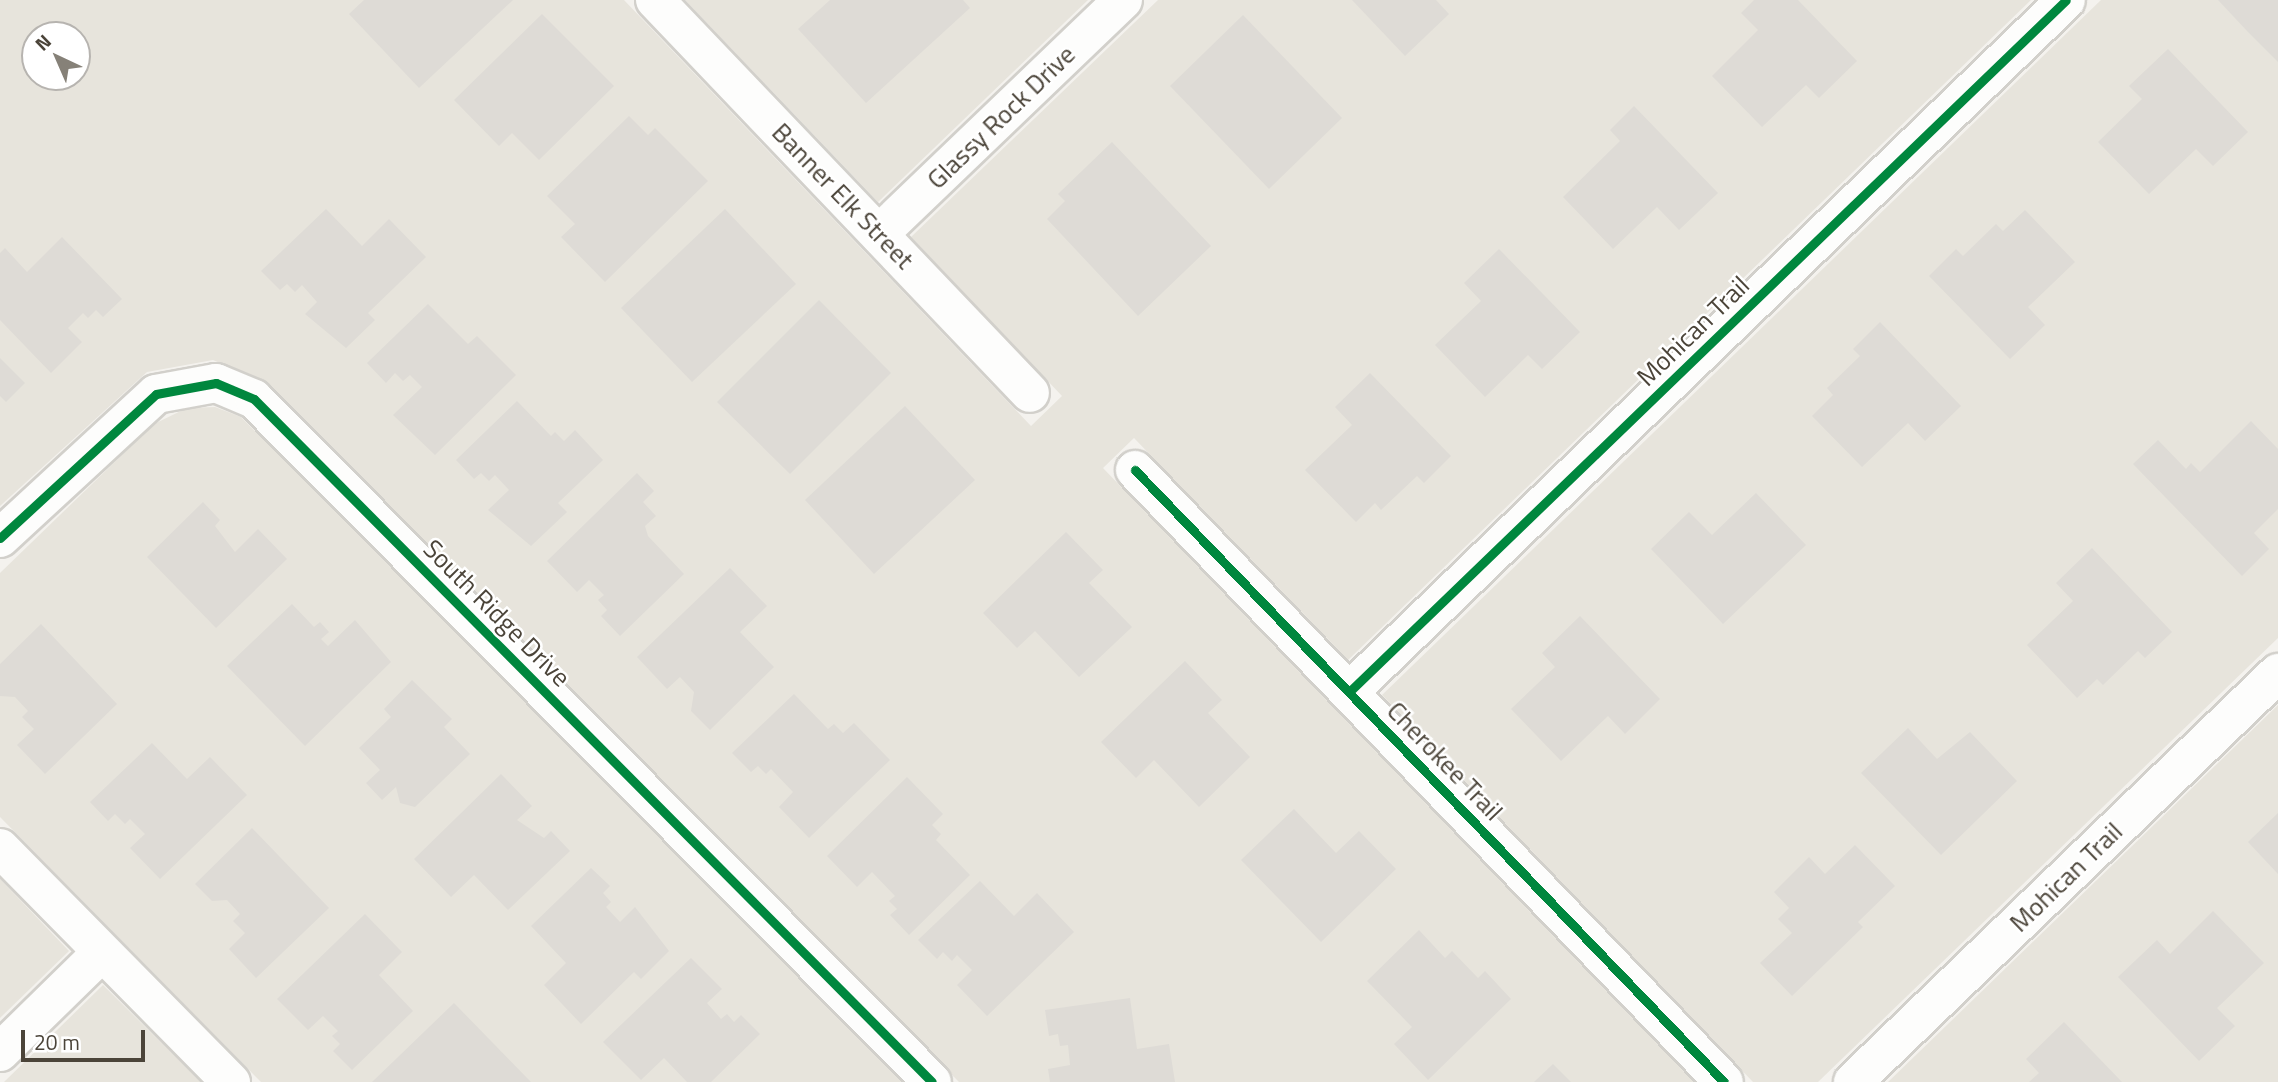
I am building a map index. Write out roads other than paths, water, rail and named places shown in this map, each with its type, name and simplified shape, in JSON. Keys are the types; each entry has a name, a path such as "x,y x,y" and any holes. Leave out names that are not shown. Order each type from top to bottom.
{"street":[{"name":"Banner Elk Street","path":"655,0 1030,393"},
{"name":"Glassy Rock Drive","path":"879,234 1123,0"},
{"name":"Mohican Trail","path":"1349,692 2066,0"},
{"name":"South Ridge Drive","path":"0,538 156,394 216,383 254,400 932,1082"},
{"name":"Cherokee Trail","path":"1135,470 1724,1082"},
{"name":"Mohican Trail","path":"1853,1082 2278,673"},
{"path":"0,848 231,1082"},
{"path":"0,1052 102,953"}]}
